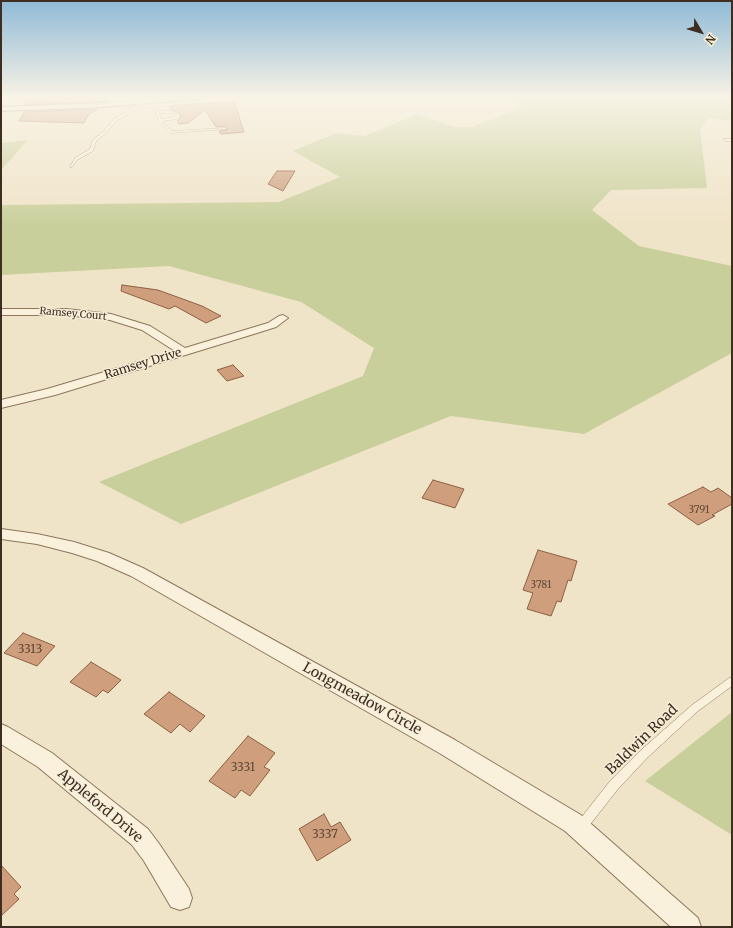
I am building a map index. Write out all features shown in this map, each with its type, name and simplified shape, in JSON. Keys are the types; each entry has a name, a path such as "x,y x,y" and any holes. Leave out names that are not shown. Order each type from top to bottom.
{"street":[{"name":"Ramsey Court","path":"1,312 66,312 111,317 146,328 184,352"},
{"name":"Ramsey Drive","path":"1,404 51,392 253,331 283,318"},
{"name":"Longmeadow Circle","path":"1,534 37,539 74,548 103,557 137,572 448,746 580,828 689,927"},
{"name":"Appleford Drive","path":"1,733 45,760 140,837 152,853 180,898"}],"lane":[{"path":"71,166 76,159 92,150 95,140"},
{"name":"Baldwin Road","path":"580,828 614,785 644,754 695,708 732,681"}],"green space":[{"path":"28,140 1,170 1,143"},
{"path":"319,140 701,140 707,188 611,190 592,210 639,246 732,266 732,353 584,434 451,416 181,524 99,482 363,376 374,348 301,302 169,266 1,275 1,205 279,202 340,177 293,151"},
{"path":"732,712 732,835 645,781"}],"building":[{"path":"277,171 295,171 283,191 268,184"},
{"path":"122,285 158,290 202,306 221,316 206,323 175,306 169,309 121,291"},
{"path":"233,365 244,376 227,381 217,370"},
{"path":"433,480 464,489 455,508 422,498"},
{"path":"703,487 711,492 718,488 732,498 732,504 712,515 715,516 698,525 668,504"},
{"path":"538,550 577,561 571,581 568,580 561,602 557,601 551,616 527,609 533,593 523,590"},
{"path":"23,633 55,646 37,666 4,653"},
{"path":"91,662 121,680 108,693 103,690 96,697 70,682"},
{"path":"169,692 205,716 190,732 180,724 171,733 144,714"},
{"path":"248,736 275,753 264,767 270,770 250,796 241,790 235,798 209,781"},
{"path":"324,814 331,827 340,822 351,840 317,861 299,829"},
{"path":"1,865 21,887 14,894 19,899 1,916"}]}
